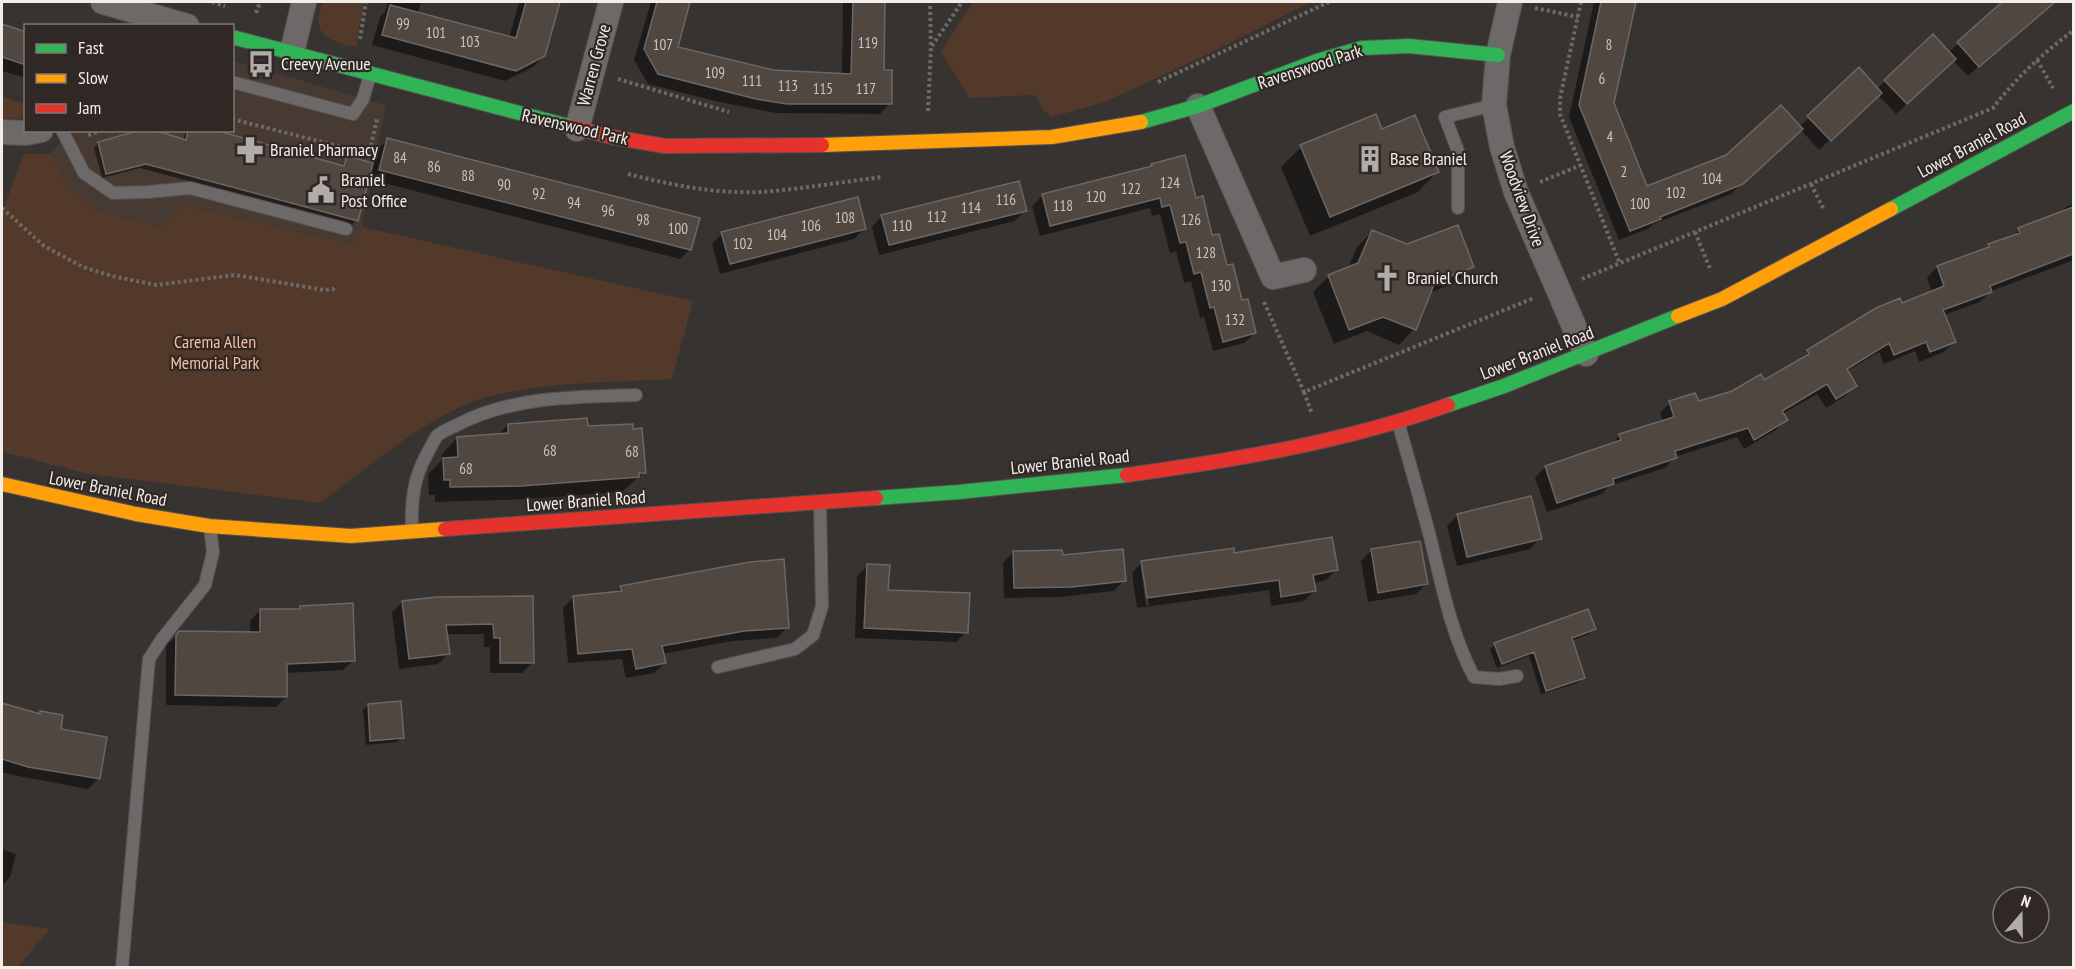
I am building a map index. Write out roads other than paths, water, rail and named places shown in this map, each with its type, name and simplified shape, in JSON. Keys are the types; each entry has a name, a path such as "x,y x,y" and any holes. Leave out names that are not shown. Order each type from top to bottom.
{"street":[{"path":"103,2 180,24"},
{"path":"292,51 304,2"},
{"name":"Warren Grove","path":"577,129 611,2"},
{"name":"Woodview Drive","path":"1509,2 1498,55 1494,105 1502,147 1516,192 1586,354"},
{"name":"Ravenswood Park","path":"234,37 292,51 577,129 666,146 805,146 1052,137 1130,125 1198,106 1317,61 1362,48 1409,46 1498,55"},
{"path":"1198,106 1273,277 1304,270"},
{"name":"Lower Braniel Road","path":"2,484 136,514 209,526 351,536 959,492 1102,478 1190,466 1310,444 1397,421 1504,386 1586,354 1722,299 2073,111"},
{"path":"2,132 31,132"}],"lane":[{"path":"234,83 353,114 363,99 370,74"},
{"path":"1458,208 1458,151 1445,117 1494,105"},
{"path":"63,132 84,173 113,193 190,188 346,228"},
{"path":"412,532 411,501 415,481 438,435 469,419 500,407 535,400 636,395"},
{"path":"1397,421 1447,606 1469,667 1474,677 1499,679 1517,676"},
{"path":"718,667 795,649 813,635 822,606 820,502"},
{"path":"122,968 149,660 162,639 206,585 213,552 209,526"}],"place":[{"name":"Creevy Avenue","path":"261,64"},
{"name":"Braniel Pharmacy","path":"250,150"},
{"name":"Base Braniel","path":"1370,159"},
{"name":"Braniel Post Office","path":"321,190"},
{"name":"Braniel Church","path":"1387,278"}],"park label":[{"name":"Carema Allen Memorial Park","path":"215,352"}]}
